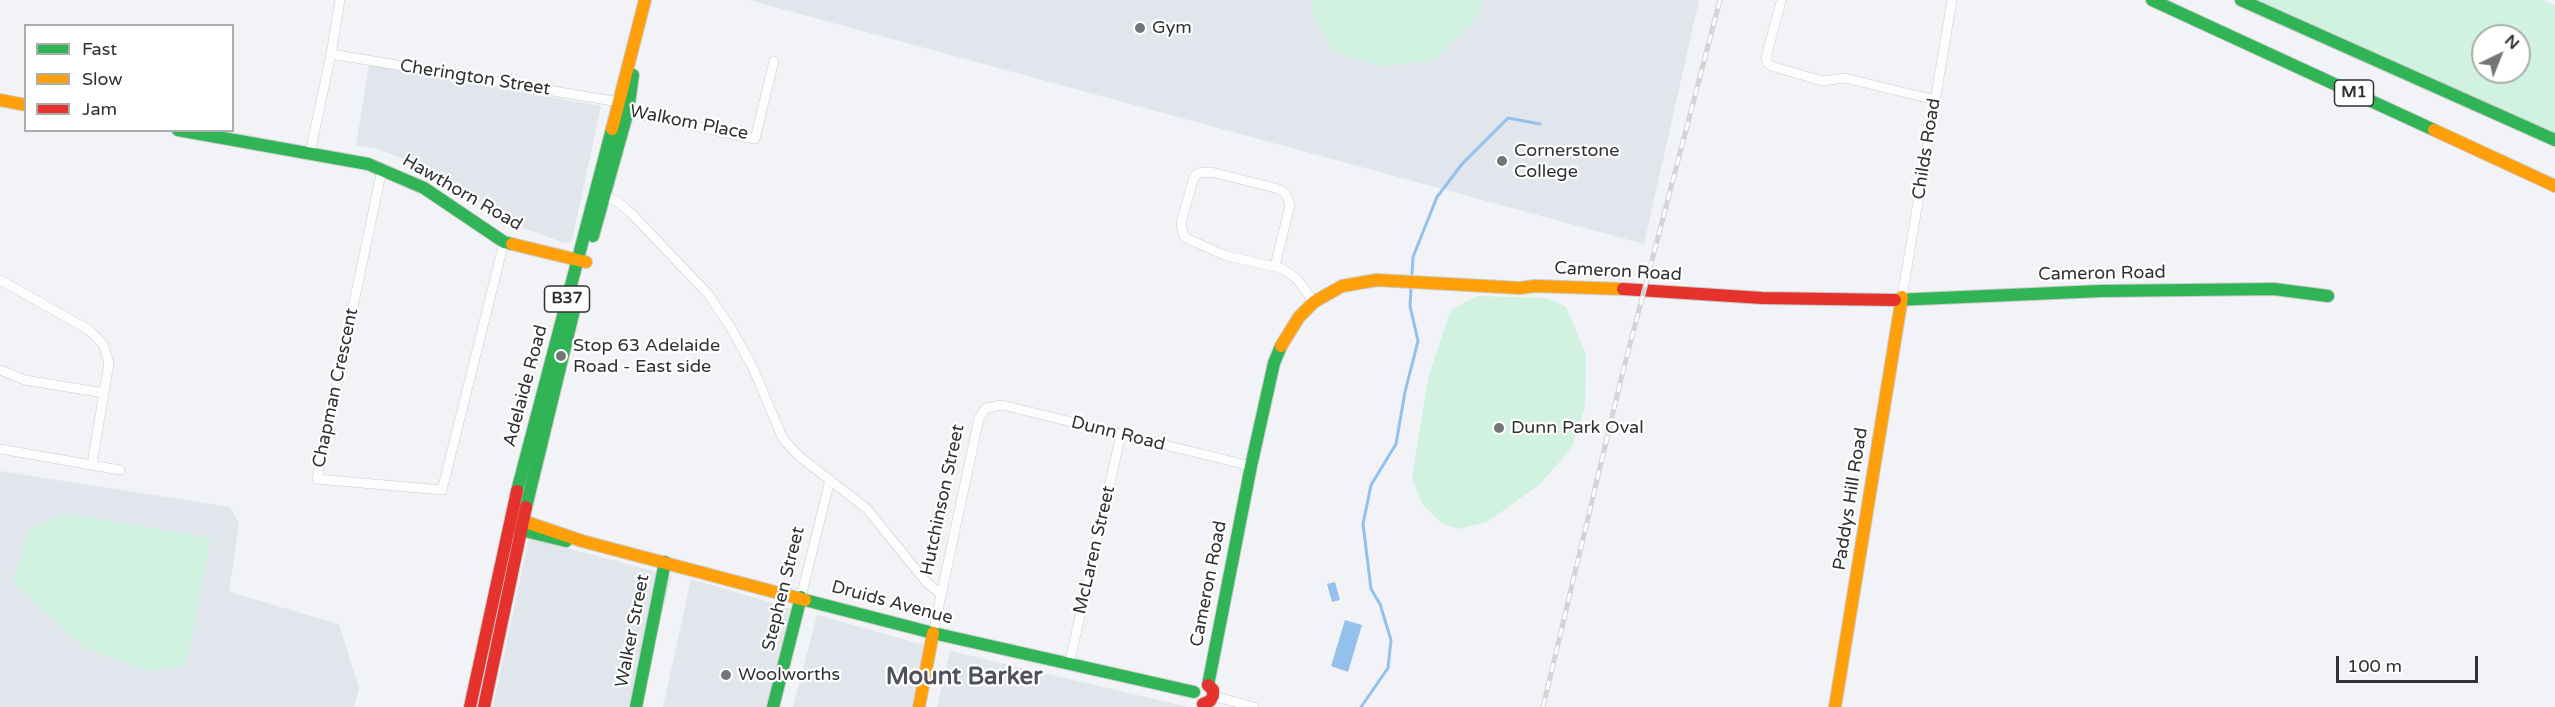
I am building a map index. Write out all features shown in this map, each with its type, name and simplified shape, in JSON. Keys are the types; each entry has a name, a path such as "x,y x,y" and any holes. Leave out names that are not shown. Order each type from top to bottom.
{"main road":[{"name":"M1","path":"2152,0 2555,186"},
{"name":"M1","path":"2241,0 2555,140"},
{"name":"Adelaide Road","path":"470,707 509,523 582,261 621,108 644,4"},
{"path":"0,100 24,105"},
{"name":"Adelaide Road","path":"484,707 582,261 605,195 621,108"},
{"name":"Hawthorn Road","path":"189,132 310,153 382,169 424,188 504,242 582,261"},
{"name":"Cameron Road","path":"1207,698 1251,466 1278,353 1290,327 1314,302 1342,286 1354,282 1377,280 1520,288 1535,286 1628,289 1766,298 1865,300 2102,291 2274,289 2328,296"},
{"name":"Paddys Hill Road","path":"1835,707 1902,297"},
{"name":"Druids Avenue","path":"509,523 933,633 1069,665 1194,692 1201,684 1207,698"},
{"name":"Walker Street","path":"636,707 665,562"},
{"name":"Stephen Street","path":"773,707 801,597"},
{"name":"Hutchinson Street","path":"919,707 933,633"}],"street":[{"path":"310,153 340,0"},
{"name":"Childs Road","path":"1902,297 1952,0"},
{"path":"1781,2 1766,57 1771,66 1822,81 1845,78 1935,100"},
{"name":"Cherington Street","path":"331,54 621,108"},
{"name":"Walkom Place","path":"621,108 755,139 774,61"},
{"name":"Chapman Crescent","path":"382,169 317,479 442,490 504,242"},
{"path":"1275,266 1290,206 1286,194 1279,189 1211,172 1198,173 1194,177 1181,222 1186,238 1224,255 1275,266 1291,274 1314,302"},
{"path":"605,195 622,206 708,294 731,327 753,368 783,439 799,456 867,509 927,584 942,595"},
{"path":"0,280 98,336 103,344 109,363 92,464"},
{"path":"0,370 25,380 104,393"},
{"name":"Dunn Road","path":"986,408 1002,405 1251,466"},
{"name":"Hutchinson Street","path":"933,633 979,418 986,408"},
{"name":"McLaren Street","path":"1069,665 1121,434"},
{"path":"0,450 120,470"},
{"name":"Stephen Street","path":"801,597 830,480"},
{"path":"1207,698 1254,707"}],"shaded area":[{"name":"Cornerstone College","path":"749,0 1699,0 1644,244"},
{"path":"369,65 601,106 572,240 565,243 520,227 419,165 375,148 356,145"},
{"path":"0,471 230,507 239,524 229,592 339,624 359,689 354,707 0,707"},
{"path":"529,538 672,576 637,707 493,707"},
{"path":"691,579 796,610 772,707 663,707"},
{"path":"817,615 928,646 913,707 793,707"},
{"path":"950,651 1188,707 937,707"}],"green space":[{"path":"1312,0 1485,0 1472,24 1432,61 1382,66 1334,52 1313,15"},
{"path":"2241,0 2542,0 2555,5 2555,140"},
{"name":"Dunn Park Oval","path":"1477,296 1546,298 1566,307 1586,354 1585,407 1571,449 1539,485 1487,522 1458,529 1441,523 1422,504 1412,478 1428,378 1451,310"},
{"path":"65,513 211,538 186,666 149,671 86,649 13,583 28,530"}],"water":[{"path":"1335,582 1340,600 1332,602 1327,584"},
{"path":"1345,620 1362,625 1348,672 1331,666"}],"waterway":[{"path":"1412,274 1413,257 1437,197 1462,164 1508,118 1540,124"},
{"path":"1361,707 1388,668 1391,640 1380,604 1371,589 1363,524 1371,485 1396,444 1405,392 1418,341 1410,306 1411,288"}],"railway":[{"path":"1543,707 1622,375 1720,0"}],"traffic: fast":[{"path":"2152,0 2434,130"},
{"path":"2241,0 2555,140"},
{"path":"593,236 628,111 633,75"},
{"path":"517,491 612,129"},
{"path":"189,132 368,164 424,188 504,242 512,244"},
{"path":"1895,300 2101,291 2274,289 2328,296"},
{"path":"526,507 574,310"},
{"path":"1208,685 1251,466 1274,363 1281,346"},
{"path":"514,526 521,530 566,541"},
{"path":"636,707 665,562"},
{"path":"773,707 801,597"},
{"path":"805,600 933,633 1194,692"}],"traffic: slow":[{"path":"612,129 645,0"},
{"path":"0,100 24,105"},
{"path":"2434,130 2555,186"},
{"path":"512,244 586,262"},
{"path":"1281,346 1299,317 1314,302 1342,286 1377,280 1520,288 1535,286 1623,289"},
{"path":"1835,707 1902,297"},
{"path":"515,522 523,521 582,541 805,600"},
{"path":"919,707 933,633"}],"traffic: jam":[{"path":"1623,289 1762,298 1895,300"},
{"path":"470,707 517,491"},
{"path":"484,707 526,507"},
{"path":"1203,704 1210,701 1213,696 1213,690 1208,685"}],"place":[{"name":"Gym","path":"1140,28"},
{"name":"Cornerstone College","path":"1502,161"},
{"name":"Stop 63 Adelaide Road - East side","path":"561,356"},
{"name":"Dunn Park Oval","path":"1499,428"},
{"name":"Woolworths","path":"726,675"}],"district":[{"name":"Mount Barker","path":"964,678"}]}
